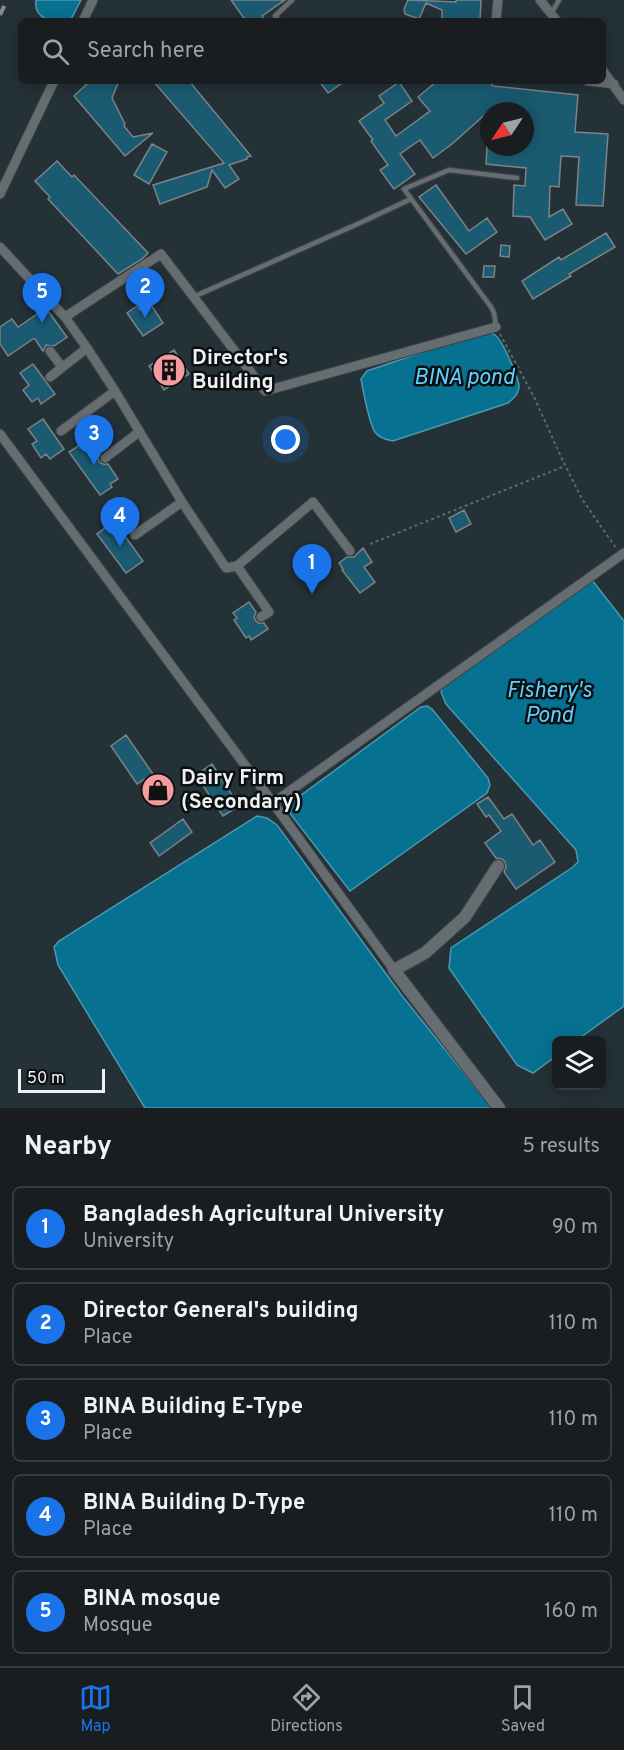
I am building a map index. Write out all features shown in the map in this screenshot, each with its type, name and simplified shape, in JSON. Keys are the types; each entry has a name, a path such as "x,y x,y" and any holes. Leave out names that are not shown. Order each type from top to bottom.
{"street":[{"path":"84,18 93,0"},
{"path":"496,18 498,0"},
{"path":"540,0 554,18"},
{"path":"606,75 624,100"},
{"path":"606,83 614,84"},
{"path":"0,194 53,84"},
{"path":"0,247 65,317 87,348 182,502 226,568 237,566 313,502 350,551"},
{"path":"65,317 161,254 264,392 496,327"},
{"path":"50,377 87,348"},
{"path":"50,351 62,367"},
{"path":"61,431 115,391"},
{"path":"105,458 139,432"},
{"path":"0,434 273,802 394,970 499,1108"},
{"path":"135,535 182,502"},
{"path":"273,802 622,554"},
{"path":"237,566 269,612 261,617"},
{"path":"394,970 425,953 465,917 498,866"}],"lane":[{"path":"277,18 275,16 292,0"},
{"path":"554,18 559,0"},
{"path":"496,327 491,307 404,189 449,170 517,178"},
{"path":"193,297 411,199"}],"path":[{"path":"496,327 534,398 582,499 622,554"},
{"path":"370,544 565,465"}],"shaded area":[{"path":"0,0 624,0 624,1108 0,1108"}],"water":[{"path":"36,0 81,0 72,18 44,18 38,13"},
{"name":"BINA pond","path":"476,334 493,334 499,340 517,377 519,388 512,400 393,441 377,434 368,414 361,379 367,371"},
{"name":"Fishery's Pond","path":"592,580 624,621 624,1006 583,1036 552,1036 552,1059 533,1073 517,1065 449,968 451,948 573,867 578,862 576,850 446,704 441,692 443,685"},
{"path":"427,706 432,709 488,778 490,785 487,793 350,891 285,807 421,707"},
{"path":"257,816 267,818 277,825 403,997 492,1108 145,1108 58,965 54,947 59,941"}],"building":[{"path":"231,0 285,0 262,16 264,18 244,18"},
{"path":"408,0 456,2 456,0 481,0 480,18 442,18 442,10 426,3 419,18 405,14 404,9"},
{"path":"87,84 118,84 112,98 124,126 133,137 153,133 125,156 74,96"},
{"path":"156,84 191,84 251,156 229,165 239,179 225,188 212,170 207,187 160,204 153,185 224,163"},
{"path":"321,84 341,84 328,93"},
{"path":"396,84 400,84 412,101 385,120 396,136 430,111 418,97 433,84 491,84 578,95 575,132 608,134 603,206 576,205 579,157 561,156 559,187 550,186 549,217 563,209 572,224 545,240 530,217 513,216 514,185 525,186 526,168 486,164 486,156 534,156 534,102 480,102 480,119 433,158 420,140 400,154 415,174 394,189 380,170 388,165 359,121 384,103 379,96"},
{"path":"152,144 167,152 149,184 134,175"},
{"path":"57,161 72,177 74,175 148,253 142,259 118,274 48,199 50,197 35,181"},
{"path":"436,185 469,231 487,218 497,232 466,254 419,197"},
{"path":"606,233 615,247 569,274 571,276 533,299 522,281 559,257 561,260"},
{"path":"501,245 510,246 509,257 500,256"},
{"path":"484,266 495,266 494,277 483,277"},
{"path":"150,303 163,323 143,336 127,313 137,306 139,310"},
{"path":"46,308 67,337 54,346 46,345 43,351 33,339 8,356 0,344 0,327 12,319 18,327"},
{"name":"Director's Building","path":"174,350 189,374 164,390 149,366"},
{"path":"33,364 55,394 41,404 38,398 32,402 23,390 29,385 20,373"},
{"path":"43,419 64,449 50,459 46,454 41,458 32,444 37,441 28,429"},
{"path":"91,442 100,454 99,462 108,464 118,479 110,484 112,487 100,495 69,452 80,445 83,448"},
{"path":"464,510 471,524 456,532 449,518"},
{"path":"114,521 143,561 126,573 97,534"},
{"path":"363,548 372,562 364,567 375,582 360,593 339,563 347,557 354,557"},
{"path":"249,602 256,612 254,617 256,621 264,623 268,629 251,640 249,636 246,638 234,620 237,618 233,613"},
{"path":"126,735 153,774 137,784 111,746"},
{"path":"212,764 239,806 223,816 196,775"},
{"path":"488,797 504,819 512,814 533,845 540,840 555,862 516,889 504,872 505,862 496,858 485,843 501,831 489,815 486,817 477,804"},
{"path":"183,819 192,832 159,856 150,843"}],"railway":[{"path":"0,15 7,0"}],"place":[{"name":"Director General's building","path":"145,318"},
{"name":"BINA mosque","path":"42,323"},
{"name":"Director's Building","path":"169,370"},
{"name":"BINA Building E-Type","path":"94,465"},
{"name":"BINA Building D-Type","path":"120,547"},
{"name":"Bangladesh Agricultural University","path":"312,594"},
{"name":"Dairy Firm (Secondary)","path":"158,790"}]}
